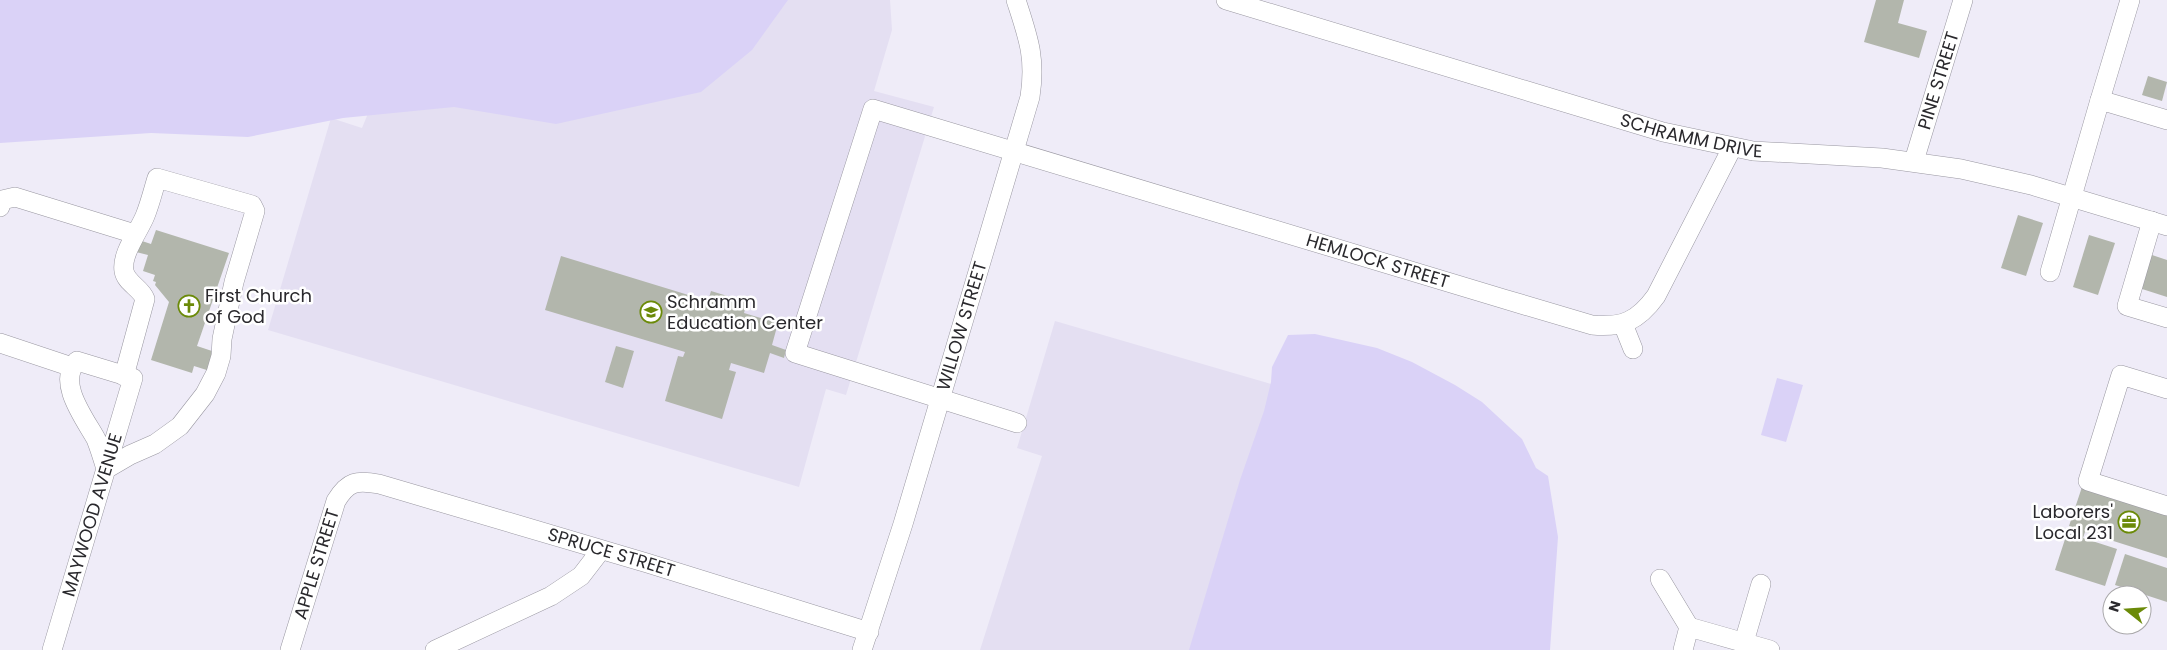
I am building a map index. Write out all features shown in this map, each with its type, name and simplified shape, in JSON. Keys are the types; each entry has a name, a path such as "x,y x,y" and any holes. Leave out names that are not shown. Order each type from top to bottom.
{"street":[{"name":"WILLOW STREET","path":"862,650 940,399 1030,97 1033,74 1030,44 1016,0"},
{"name":"SCHRAMM DRIVE","path":"1226,0 1592,112 1732,148 1779,154 1914,161 1976,172 2072,197 2159,223"},
{"name":"PINE STREET","path":"1914,161 1963,0"},
{"path":"2050,272 2130,0"},
{"path":"2100,100 2167,120"},
{"name":"HEMLOCK STREET","path":"940,399 795,354 873,110 1014,150 1583,322 1606,326 1623,324"},
{"path":"1633,349 1623,324 1634,319 1648,307 1656,296 1732,148"},
{"path":"0,207 2,200 15,197 135,234 145,218 157,178 247,202 252,205 254,211 234,282 222,339 221,356 216,373 205,394 180,426 155,444 130,455 106,469 97,442 72,392 69,377 72,367 77,361 129,377"},
{"path":"2159,223 2127,306 2167,318"},
{"name":"MAYWOOD AVENUE","path":"52,650 106,469 129,377 145,299 142,291 126,277 124,270 135,234"},
{"path":"0,343 72,367"},
{"path":"2167,389 2121,375 2088,481 2167,506"},
{"path":"940,399 1017,423"},
{"name":"SPRUCE STREET","path":"352,483 379,484 869,632"},
{"name":"APPLE STREET","path":"290,650 334,506 344,488 352,483"},
{"path":"435,650 551,596 581,576 601,550"},
{"path":"1660,579 1689,627 1770,650"},
{"path":"1744,642 1761,584"},
{"path":"1682,650 1689,627"}],"shaded area":[{"path":"0,0 788,0 752,50 701,92 556,124 454,107 343,118 248,137 151,133 0,143"},
{"path":"458,0 890,0 892,30 874,91 934,107 846,395 826,389 799,487 268,330 331,118 362,128 409,14"},
{"path":"1055,321 1302,393 1224,650 980,650 1042,456 1017,448"},
{"path":"1315,334 1377,348 1412,362 1482,402 1522,439 1536,468 1548,476 1558,537 1550,650 1189,650 1240,480 1264,411 1271,382 1272,367 1288,335"},
{"path":"1777,378 1803,385 1786,442 1761,435"}],"building":[{"path":"1876,0 1904,0 1898,23 1927,31 1919,58 1864,42"},
{"path":"2148,76 2167,82 2162,101 2142,95"},
{"path":"2018,215 2043,223 2026,276 2001,268"},
{"path":"156,230 229,253 197,346 218,353 213,372 194,366 192,373 151,360 169,302 155,285 156,282 153,281 155,275 143,271 148,255 136,252 139,240 151,244"},
{"path":"2089,235 2115,243 2098,295 2073,287"},
{"path":"2149,254 2167,260 2167,297 2139,288"},
{"path":"561,256 708,301 711,291 747,302 744,313 778,323 772,345 786,350 784,358 770,353 764,373 731,363 729,370 736,372 722,419 665,401 678,356 683,357 685,352 545,310"},
{"path":"616,346 634,351 623,388 605,382"},
{"path":"2082,487 2167,510 2167,558 2085,532 2083,538 2117,549 2105,585 2055,570 2067,533 2075,536 2077,529 2069,526"},
{"path":"2125,554 2167,568 2167,602 2152,597 2152,585 2115,585"}],"place":[{"name":"First Church of God","path":"189,306"},
{"name":"Schramm Education Center","path":"651,312"},
{"name":"Laborers' Local 231","path":"2129,522"}]}
